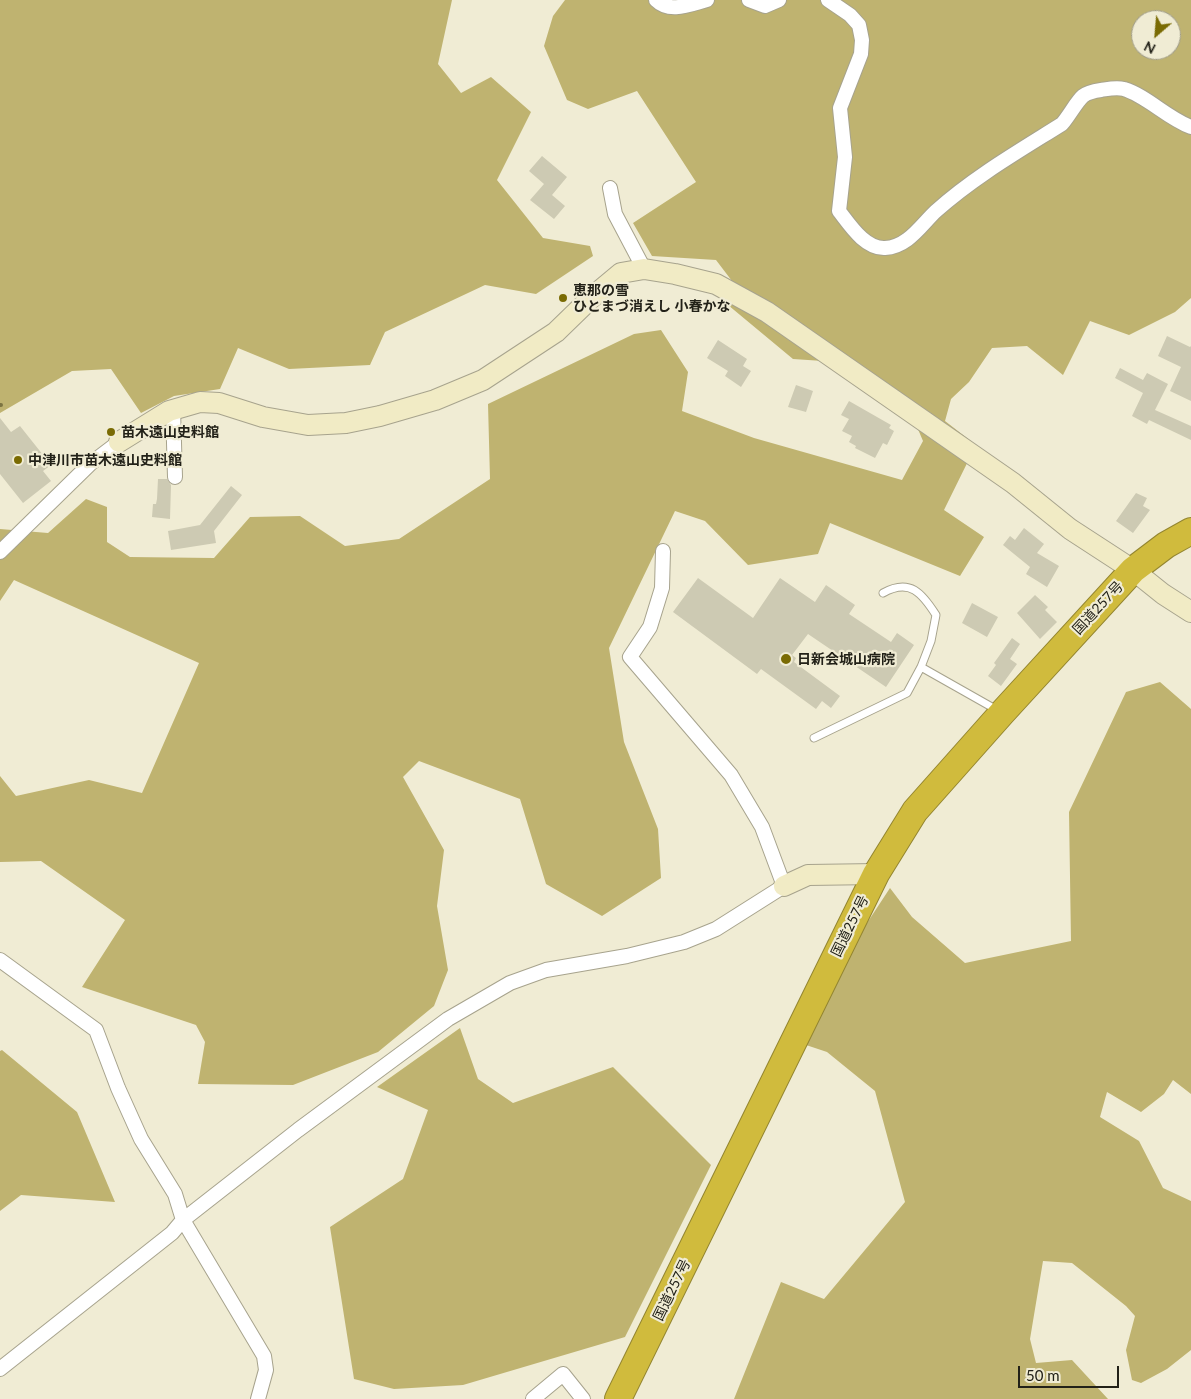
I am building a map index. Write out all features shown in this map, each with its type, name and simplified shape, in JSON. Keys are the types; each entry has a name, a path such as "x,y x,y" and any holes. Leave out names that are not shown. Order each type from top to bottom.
{"highway":[{"name":"国道257号","path":"618,1399 876,874 915,811 1133,570 1166,545 1191,531"}],"street":[{"path":"656,0 658,3 670,8 677,8 707,0"},
{"path":"748,0 765,6 780,0"},
{"path":"828,0 850,15 859,25 862,40 861,54 840,108 845,157 840,211 857,235 882,248 894,247 905,241 936,211 980,177 1062,124 1070,116 1082,97 1090,92 1110,88 1123,89 1142,97 1162,112 1191,127"},
{"path":"610,188 615,214 644,268"},
{"path":"0,552 90,464 119,442 169,411 200,402 219,403 263,417 308,425 346,422 380,416 435,400 483,380 556,332 591,298 621,273 644,268 716,284 767,312 1013,484 1070,529 1133,570 1162,594 1191,612"},
{"path":"173,410 175,477"},
{"path":"663,551 662,588 650,627 630,657 731,775 762,827 784,886"},
{"path":"0,1369 172,1233 184,1220 298,1130 448,1019 510,983 546,970 627,956 684,942 716,929 784,886 808,874 876,874"},
{"path":"0,960 96,1030 118,1088 141,1139 174,1194 184,1220 264,1356 266,1370 258,1399"},
{"path":"533,1399 563,1374 583,1399"}],"lane":[{"path":"814,738 907,693 921,667 931,641 936,614 924,596 908,587 893,587 883,593"},
{"path":"921,667 1002,713"}],"shaded area":[{"path":"0,0 452,0 438,64 461,93 491,77 531,112 497,180 543,238 590,246 593,256 536,294 485,285 385,332 370,365 289,369 238,348 220,389 174,396 141,413 111,369 72,371 0,413"},
{"path":"565,0 1191,0 1191,298 1175,312 1129,335 1090,321 1063,375 1027,346 992,348 969,382 951,399 945,421 976,445 944,510 984,537 960,576 830,523 818,554 748,565 705,521 675,511 609,648 624,742 658,829 661,878 602,916 546,884 520,799 419,761 403,777 444,850 437,906 448,970 434,1006 378,1052 293,1085 198,1084 205,1042 196,1025 82,987 125,920 41,861 0,862 0,776 16,796 89,780 142,793 199,663 14,580 0,601 0,529 48,533 86,499 107,507 107,542 130,557 214,558 250,517 300,516 345,546 399,539 490,479 488,404 634,334 661,330 688,372 682,411 754,438 902,480 923,441 906,401 853,363 793,359 728,305 732,281 716,260 652,256 633,223 696,182 637,91 588,109 567,100 544,46 553,16"},
{"path":"1160,682 1191,709 1191,1094 1173,1080 1164,1094 1141,1112 1107,1092 1100,1117 1139,1141 1163,1188 1191,1201 1191,1350 1167,1369 1141,1383 1132,1380 1126,1350 1135,1316 1126,1306 1072,1263 1043,1261 1030,1339 1036,1363 1072,1360 1108,1399 734,1399 781,1282 824,1299 905,1202 875,1091 827,1052 803,1044 844,958 890,888 912,917 965,963 1071,941 1069,812 1126,692"},
{"path":"460,1028 478,1079 513,1103 613,1067 711,1165 625,1337 463,1385 394,1389 354,1379 330,1227 403,1179 428,1110 377,1087"},
{"path":"2,1050 77,1112 115,1202 21,1195 0,1211 0,1051"}],"building":[{"path":"542,156 567,177 552,195 565,206 554,219 530,200 544,184 529,171"},
{"path":"1167,336 1191,346 1191,401 1170,391 1181,367 1158,356"},
{"path":"718,340 747,359 743,366 751,371 741,387 725,376 728,371 707,358"},
{"path":"1120,368 1143,380 1147,373 1168,384 1155,410 1191,426 1191,440 1149,420 1147,424 1132,416 1143,393 1115,378"},
{"path":"796,385 813,391 806,412 788,407"},
{"path":"849,401 891,425 889,428 894,431 887,445 883,443 875,458 855,448 856,446 849,442 852,436 842,431 849,419 841,415"},
{"path":"0,418 11,432 20,426 51,465 43,471 51,481 23,503 0,474"},
{"path":"158,479 167,479 171,485 170,519 152,517 153,504 156,504 157,499"},
{"path":"231,486 242,495 214,531 216,543 171,550 168,531 200,525"},
{"path":"1136,493 1147,498 1143,506 1150,510 1133,533 1116,521"},
{"path":"1024,528 1044,544 1037,553 1059,566 1047,587 1026,574 1030,567 1003,545 1010,536 1015,540"},
{"path":"698,578 753,618 780,578 815,602 826,585 855,605 849,614 891,642 897,633 914,645 886,687 808,634 792,655 796,658 794,662 840,696 831,708 822,701 816,709 761,669 757,674 673,612"},
{"path":"1035,595 1048,607 1045,610 1057,622 1040,639 1017,613"},
{"path":"972,603 998,617 987,637 962,623"},
{"path":"1012,638 1020,644 1010,659 1017,664 1001,686 988,676 996,665 994,663"}],"place":[{"name":"恵那の雪 ひとまづ消えし 小春かな","path":"563,298"},
{"name":"苗木遠山史料館","path":"111,432"},
{"name":"中津川市苗木遠山史料館","path":"18,460"},
{"name":"日新会城山病院","path":"786,659"}]}
